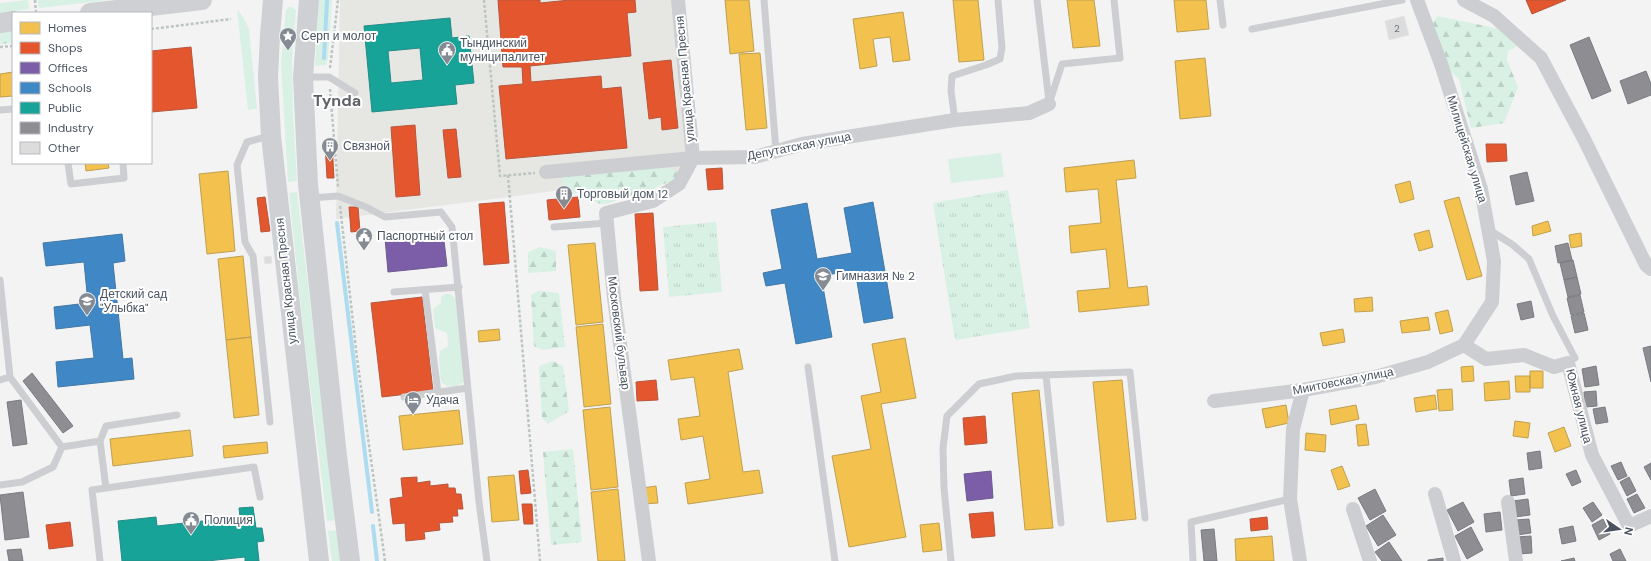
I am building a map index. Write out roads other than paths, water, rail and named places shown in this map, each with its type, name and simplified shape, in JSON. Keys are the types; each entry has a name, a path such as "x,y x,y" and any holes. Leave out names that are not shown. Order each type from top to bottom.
{"street":[{"path":"101,12 202,0"},
{"name":"улица Красная Пресня","path":"274,0 268,77 271,136 318,561"},
{"path":"309,0 303,77 304,119 310,198 337,456 350,561"},
{"name":"улица Красная Пресня","path":"678,0 692,158"},
{"name":"Милицейская улица","path":"1417,0 1441,64 1481,189 1494,261 1492,302 1464,345"},
{"path":"1464,0 1494,16 1542,58 1646,265 1651,270"},
{"path":"0,22 12,21"},
{"name":"Депутатская улица","path":"546,172 692,158 755,157 802,144 955,120 1029,113 1049,104"},
{"path":"607,223 606,213 653,202 679,184 692,158"},
{"name":"Московский бульвар","path":"607,223 614,298 649,561"},
{"name":"Южная улица","path":"1464,345 1486,359 1524,355 1554,367 1568,363 1592,455 1629,526 1651,516"},
{"name":"Миитовская улица","path":"1214,401 1303,390 1375,377 1428,362 1464,345"},
{"path":"1300,561 1290,499 1293,429 1303,390"},
{"path":"1435,494 1454,561"},
{"path":"1508,502 1516,561"},
{"path":"1353,509 1370,561"}],"lane":[{"path":"764,0 776,151"},
{"path":"955,120 951,91 952,76 986,65 1000,58 1002,48 998,0"},
{"path":"1037,0 1049,104"},
{"path":"1049,104 1062,64 1120,58 1114,0"},
{"path":"1220,0 1223,25"},
{"path":"1252,29 1402,0"},
{"path":"303,77 329,77 355,93"},
{"path":"0,110 12,109"},
{"path":"270,422 253,256 245,242 237,165 247,142 271,136"},
{"path":"68,164 71,184 124,178 123,164"},
{"path":"310,198 338,196 366,207 385,217 441,212 452,227 479,502 487,561"},
{"path":"554,227 607,223"},
{"path":"1488,229 1513,245 1529,259 1553,316 1575,358 1568,363"},
{"path":"0,280 10,377 62,447"},
{"path":"394,292 459,287"},
{"path":"425,290 438,392"},
{"path":"808,367 835,561"},
{"path":"951,561 944,488 943,448 947,416 979,384 1016,376 1130,372 1145,518"},
{"path":"1046,375 1060,523"},
{"path":"0,380 10,377"},
{"path":"404,397 468,388"},
{"path":"106,488 100,441 106,426 177,415"},
{"path":"62,447 100,441"},
{"path":"0,485 22,482 53,467 62,447"},
{"path":"100,561 92,490 254,467 260,497"},
{"path":"1193,561 1190,522 1290,499"}],"waterway":[{"path":"324,58 327,0"},
{"path":"337,223 372,512"},
{"path":"373,526 377,561"}],"place":[{"name":"Серп и молот","path":"288,51"},
{"name":"Тындинский муниципалитет","path":"447,65"},
{"name":"Связной","path":"330,161"},
{"name":"Торговый дом 12","path":"564,209"},
{"name":"Паспортный стол","path":"364,251"},
{"name":"Гимназия № 2","path":"823,291"},
{"name":"Детский сад \"Улыбка\"","path":"87,316"},
{"name":"Удача","path":"413,415"},
{"name":"Полиция","path":"191,535"}],"district":[{"name":"Tynda","path":"337,100"}]}
